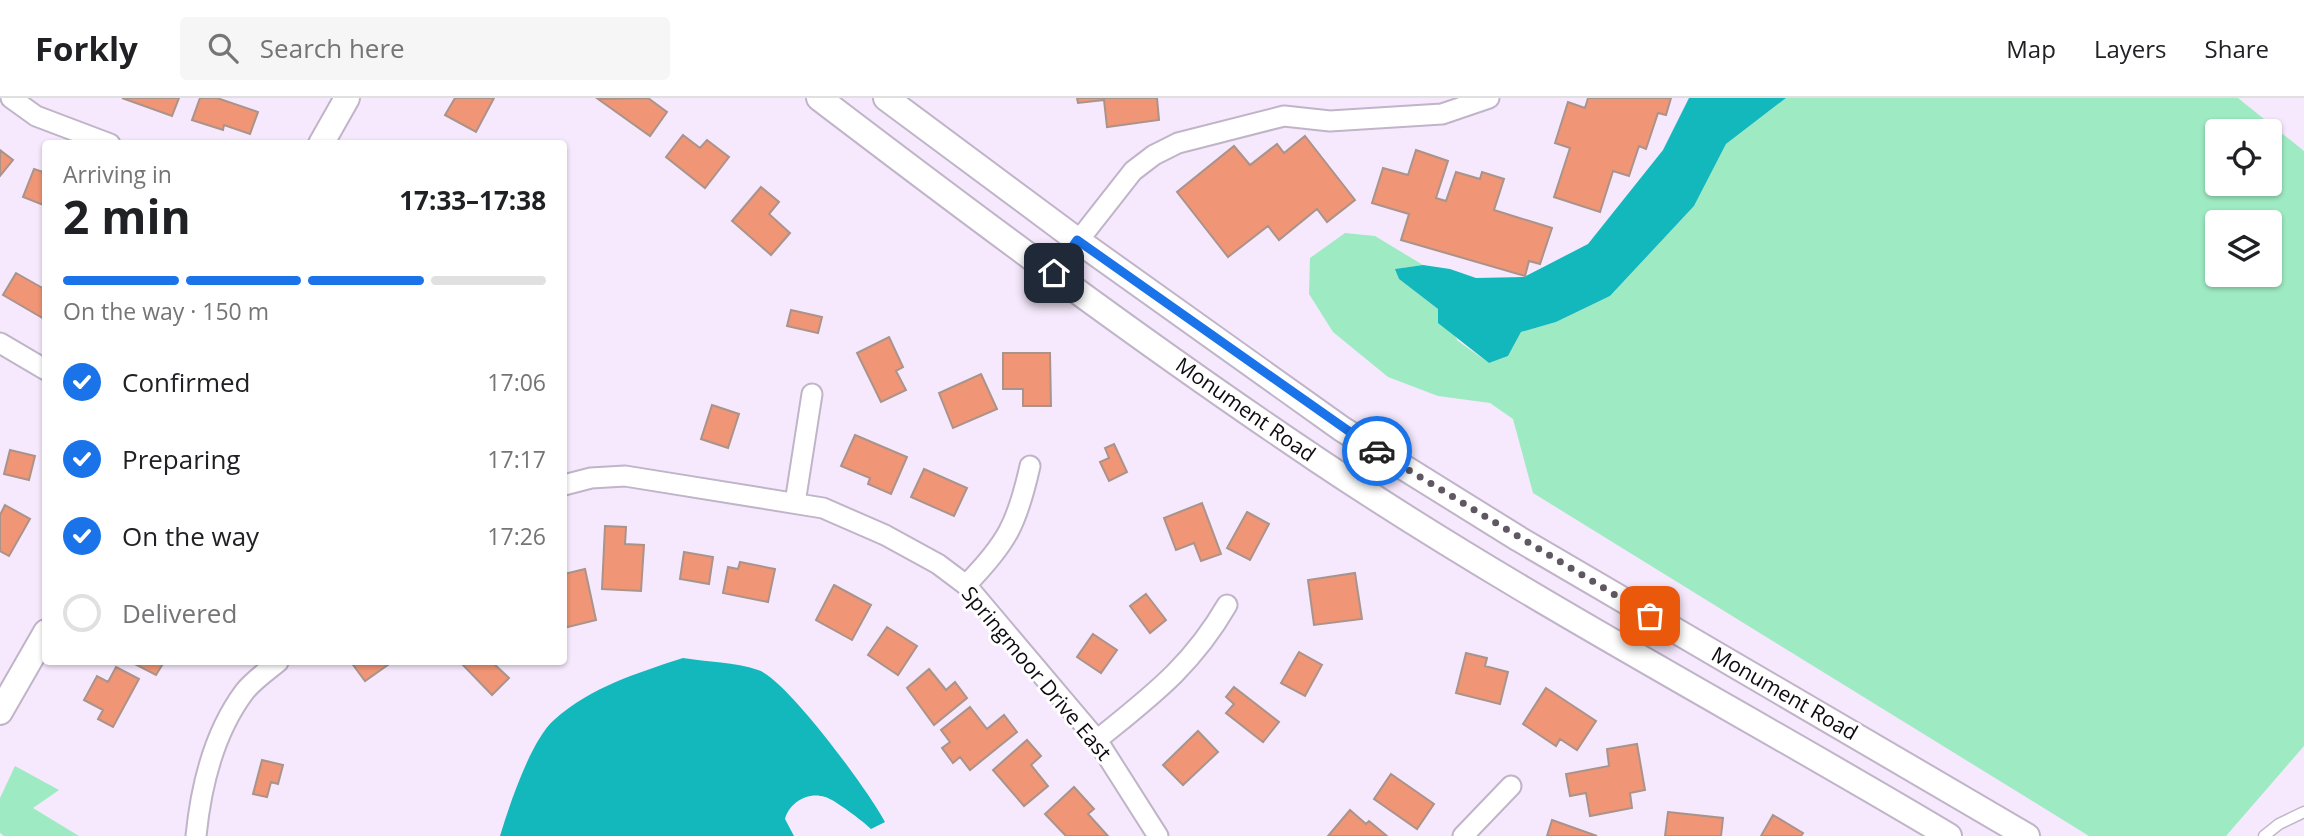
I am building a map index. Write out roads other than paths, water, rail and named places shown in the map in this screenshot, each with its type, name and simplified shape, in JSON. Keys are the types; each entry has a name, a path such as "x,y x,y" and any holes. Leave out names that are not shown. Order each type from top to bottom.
{"street":[{"path":"11,98 36,116 99,140"},
{"path":"323,140 346,98"},
{"name":"Monument Road","path":"886,98 1077,240 1342,429 1440,491 2027,836"},
{"path":"1054,273 1077,240 1133,172 1154,155 1178,143 1284,116 1329,121 1428,115 1471,106 1489,98"},
{"name":"Monument Road","path":"836,103 1054,273 1319,461 1419,525 1949,836"},
{"path":"0,343 42,368"},
{"path":"795,503 812,394"},
{"path":"966,585 1004,544 1021,505 1030,466"},
{"name":"Springmoor Drive East","path":"567,484 591,478 625,476 823,508 885,535 938,564 966,585 1097,740 1158,836"},
{"path":"1097,740 1177,674 1210,634 1227,605"},
{"path":"0,712 42,639"},
{"path":"196,836 210,766 224,724 246,689 274,665"},
{"path":"1463,836 1511,786"}],"lane":[{"path":"2264,836 2279,824 2304,812"}],"water":[{"path":"1689,98 1786,98 1726,144 1694,206 1610,296 1556,322 1521,332 1508,356 1489,363 1438,323 1438,309 1399,279 1395,269 1423,265 1450,269 1476,278 1524,277 1588,244 1663,150"},
{"path":"683,658 749,667 771,678 788,693 826,738 863,787 885,822 871,829 835,802 825,797 812,796 795,803 787,813 785,819 794,836 500,836 529,758 545,729 554,720 583,698 599,690"}]}
